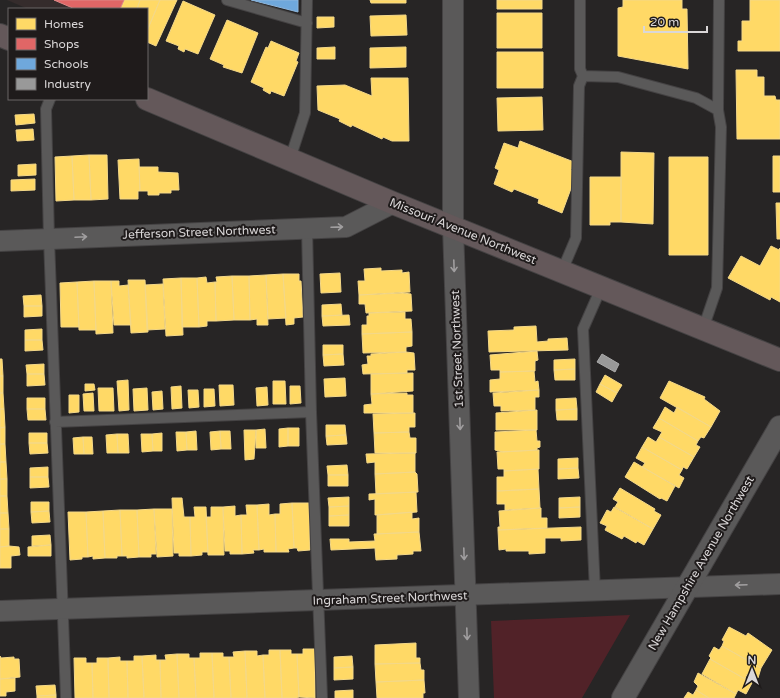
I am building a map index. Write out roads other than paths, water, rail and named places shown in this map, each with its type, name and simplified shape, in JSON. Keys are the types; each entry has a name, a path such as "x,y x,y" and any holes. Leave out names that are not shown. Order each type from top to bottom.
{"main road":[{"name":"Missouri Avenue Northwest","path":"148,99 393,203 780,360"},
{"name":"New Hampshire Avenue Northwest","path":"623,698 780,427"}],"street":[{"name":"1st Street Northwest","path":"453,0 453,227 469,698"},
{"name":"Jefferson Street Northwest","path":"0,241 346,227 393,203"},
{"name":"Ingraham Street Northwest","path":"0,612 780,584"}],"lane":[{"path":"226,0 307,23"},
{"path":"290,159 305,113 307,0"},
{"path":"562,271 576,238 579,86 583,76 580,69 580,0"},
{"path":"703,329 717,288 721,127 718,110 720,0"},
{"path":"583,76 618,77 696,98 718,110"},
{"path":"50,100 46,109 49,239 66,698"},
{"path":"307,228 311,412 322,698"},
{"path":"595,591 583,329 601,288"},
{"path":"56,422 311,412"}]}
